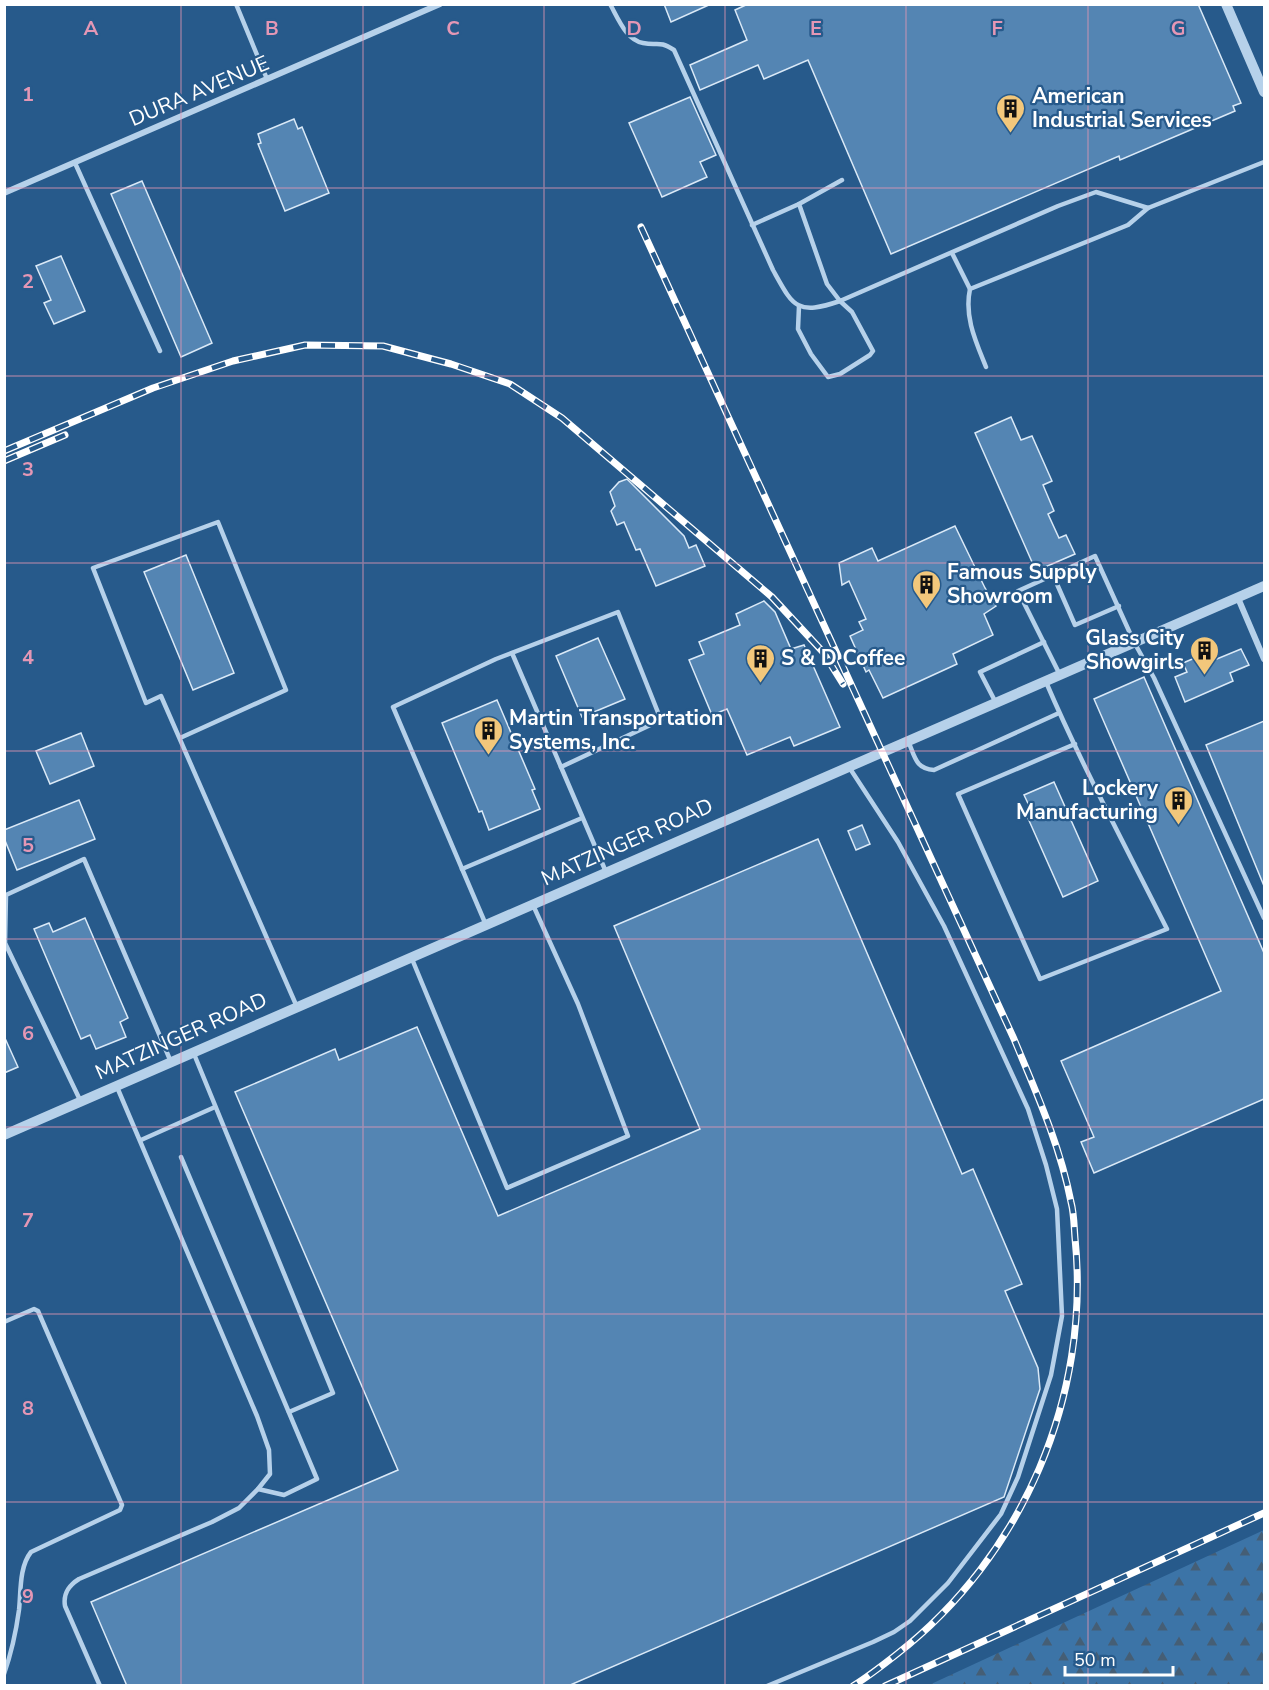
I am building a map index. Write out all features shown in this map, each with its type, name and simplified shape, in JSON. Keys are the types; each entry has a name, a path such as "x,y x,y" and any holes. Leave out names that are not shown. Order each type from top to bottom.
{"street":[{"name":"DURA AVENUE","path":"4,193 440,4"},
{"path":"1226,4 1263,85"},
{"name":"MATZINGER ROAD","path":"4,1135 1264,586"},
{"path":"1238,597 1264,659"}],"lane":[{"path":"236,4 267,79"},
{"path":"610,4 628,35 641,43 663,43 674,50 778,281 790,301 803,308 824,307 840,301 1058,206 1096,192 1148,208"},
{"path":"970,289 1128,225 1148,208 1264,162"},
{"path":"75,163 160,351"},
{"path":"752,225 799,204 842,180"},
{"path":"799,204 828,284 840,301 852,312 873,351 840,375 828,377 811,354 798,329 800,306"},
{"path":"952,252 970,289 968,301 970,319 974,338 986,367"},
{"path":"180,738 286,690 218,522 93,568 146,703 162,696 180,738 297,1007"},
{"path":"1060,675 1018,591 1095,556 1134,642 1154,678 1264,918"},
{"path":"1053,575 1075,625 1119,606"},
{"path":"486,924 393,707 512,653 618,612 661,720 561,767"},
{"path":"996,703 980,672 1044,642"},
{"path":"512,653 606,872"},
{"path":"1046,682 1059,713 1075,744 1167,929 1040,980 958,794 1075,744"},
{"path":"908,741 918,765 934,770 1059,713"},
{"path":"767,1686 894,1632 910,1621 948,1583 1001,1514 1018,1477 1051,1375 1062,1316 1057,1209 1047,1165 1028,1109 944,926 898,842 849,767"},
{"path":"462,868 582,818"},
{"path":"81,1101 4,943 6,895 84,859 171,1062"},
{"path":"411,957 507,1188 628,1136 578,1004 533,905"},
{"path":"193,1053 333,1393 289,1412"},
{"path":"100,1686 65,1606 64,1599 68,1587 79,1579 212,1522 239,1508 258,1490 270,1474 269,1450 257,1416 116,1086"},
{"path":"141,1140 215,1107"},
{"path":"181,1157 317,1479 284,1495 258,1490"},
{"path":"4,1322 34,1310 38,1311 122,1505 120,1509 31,1552 27,1557 24,1564 19,1612 4,1674"}],"green space":[{"path":"1264,1530 1264,1685 929,1685"}],"building":[{"path":"664,4 711,4 671,22"},
{"name":"American Industrial Services","path":"748,4 1198,4 1241,103 1233,106 1235,111 1120,160 1119,156 891,254 808,60 764,79 758,65 700,90 690,65 747,40 735,10"},
{"path":"690,97 716,155 700,162 707,177 662,197 629,123"},
{"path":"294,119 298,129 302,127 329,193 285,211 258,144 261,143 258,134"},
{"path":"142,181 212,343 181,357 111,194"},
{"path":"61,256 85,311 54,324 44,303 51,300 36,266"},
{"path":"1011,417 1021,440 1032,436 1052,481 1043,485 1054,511 1048,514 1059,538 1066,535 1075,554 1036,571 975,433"},
{"path":"627,479 684,536 689,548 696,545 705,566 656,586 640,549 636,550 624,522 617,525 611,511 615,506 610,492 619,482"},
{"name":"Famous Supply Showroom","path":"955,526 996,606 984,614 993,635 953,654 957,664 883,698 869,670 866,672 850,636 863,630 859,622 866,619 849,581 842,585 839,563 872,548 878,561"},
{"path":"186,555 234,673 193,690 144,572"},
{"name":"S & D Coffee","path":"764,601 775,612 791,649 804,645 840,727 794,746 790,737 747,755 727,709 712,715 689,660 704,654 699,642 740,625 736,614"},
{"path":"598,638 625,699 582,717 556,656"},
{"name":"Glass City Showgirls","path":"1241,649 1249,665 1230,673 1233,681 1185,702 1175,677 1187,672 1183,663 1209,652 1212,661"},
{"name":"Lockery Manufacturing","path":"1144,677 1264,953 1264,1099 1094,1173 1081,1142 1094,1137 1061,1061 1221,991 1094,699"},
{"name":"Martin Transportation Systems, Inc.","path":"497,700 535,789 532,790 540,809 489,830 482,811 479,812 442,723"},
{"path":"1264,721 1264,886 1206,745"},
{"path":"81,733 94,766 50,784 36,751"},
{"path":"1054,782 1098,881 1063,897 1027,816 1033,814 1024,795"},
{"path":"79,800 95,839 17,870 4,838 4,830"},
{"path":"862,825 870,844 856,850 848,831"},
{"path":"818,839 962,1174 973,1169 1022,1284 1005,1291 1038,1368 1040,1389 1004,1497 568,1686 127,1686 91,1602 398,1470 235,1092 335,1049 339,1060 417,1027 498,1216 700,1129 614,926"},
{"path":"85,918 128,1018 120,1022 126,1037 96,1049 90,1035 81,1039 34,929 49,923 53,932"},
{"path":"4,1036 18,1067 4,1073"}],"railway":[{"path":"641,227 1014,1039 1054,1139 1073,1211 1077,1297 1072,1356 1059,1413 1039,1469 1013,1521 980,1570 941,1614 897,1654 853,1686"},
{"path":"4,451 153,388 233,361 305,345 383,346 451,364 510,384 562,418 772,597 823,652 843,684"},
{"path":"4,461 65,435"},
{"path":"885,1686 1264,1513"}],"place":[{"name":"American Industrial Services","path":"1011,134"},
{"name":"Famous Supply Showroom","path":"926,610"},
{"name":"Glass City Showgirls","path":"1205,676"},
{"name":"S & D Coffee","path":"760,684"},
{"name":"Martin Transportation Systems, Inc.","path":"488,756"},
{"name":"Lockery Manufacturing","path":"1179,826"}]}
